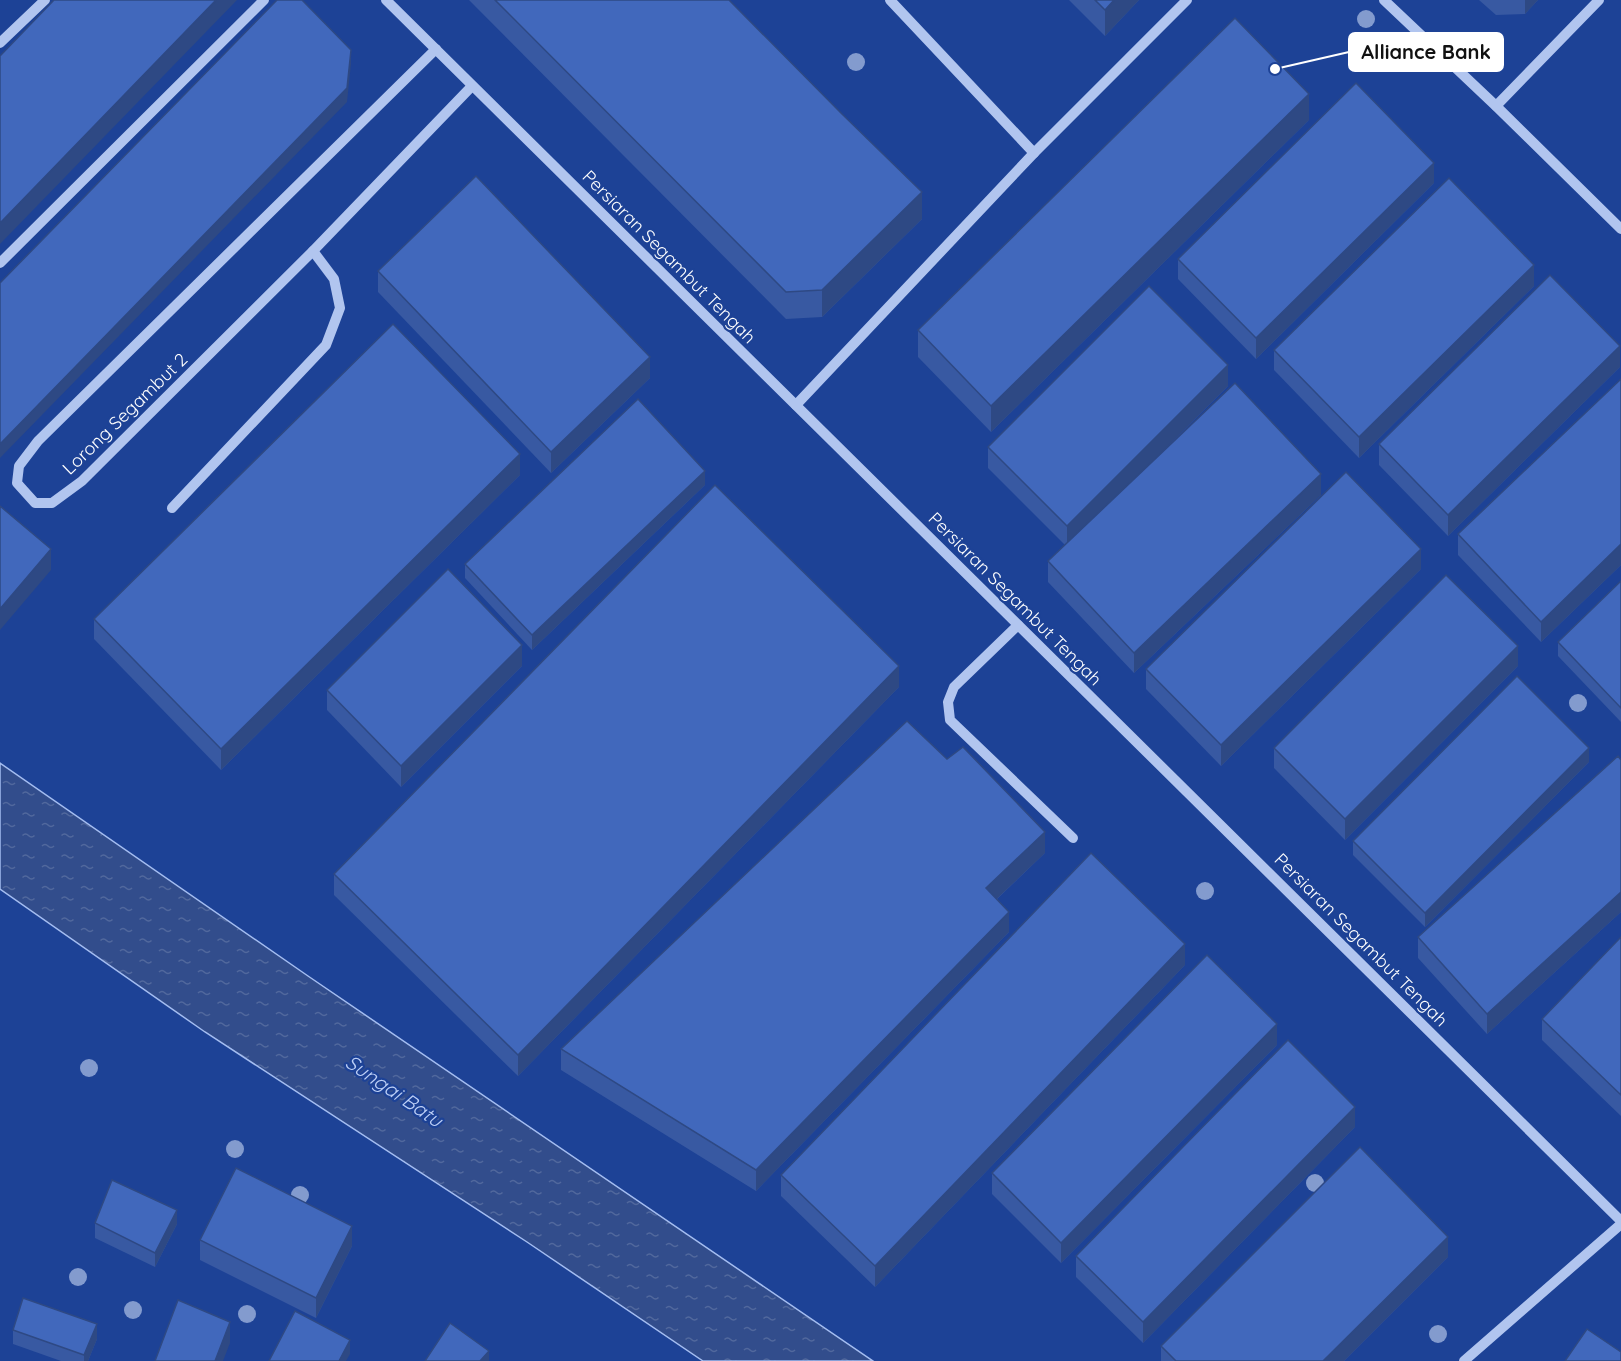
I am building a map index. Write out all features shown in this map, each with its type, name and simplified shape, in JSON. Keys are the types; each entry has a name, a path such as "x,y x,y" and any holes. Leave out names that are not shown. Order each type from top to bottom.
{"street":[{"path":"0,44 45,0"},
{"path":"0,263 264,0"},
{"name":"Persiaran Segambut Tengah","path":"386,0 1621,1222"},
{"path":"890,0 1034,153"},
{"path":"796,405 1034,153 1187,0"},
{"path":"1384,0 1621,229"},
{"path":"1496,106 1599,0"},
{"name":"Lorong Segambut 2","path":"436,49 38,441 19,466 17,483 35,503 52,503 82,481 313,251 472,86"},
{"path":"172,508 326,345 340,308 334,279 313,251"},
{"path":"1018,625 954,687 948,702 950,720 1073,838"},
{"path":"1464,1361 1621,1222"}],"water":[{"name":"Sungai Batu","path":"0,763 873,1361 703,1361 527,1242 205,1032 0,889"}],"building":[{"path":"54,0 216,0 0,223 0,56"},
{"path":"277,0 302,0 351,50 347,88 0,444 0,283"},
{"path":"495,0 729,0 922,192 822,290 786,292"},
{"path":"1095,0 1114,0 1105,10"},
{"path":"1235,18 1309,94 991,406 918,330"},
{"path":"1356,83 1434,163 1256,338 1178,259"},
{"path":"476,176 650,357 551,452 378,271"},
{"path":"1449,178 1534,265 1359,437 1274,350"},
{"path":"1550,275 1620,346 1448,515 1379,444"},
{"path":"1149,286 1228,365 1067,526 988,447"},
{"path":"393,324 520,454 221,749 94,619"},
{"path":"1621,379 1621,544 1541,622 1458,534"},
{"path":"1235,383 1321,474 1134,653 1048,561"},
{"path":"638,399 705,471 532,635 465,564"},
{"path":"1346,472 1421,549 1221,745 1146,669"},
{"path":"715,485 899,666 518,1055 334,874"},
{"path":"0,506 51,549 0,609"},
{"path":"448,569 522,645 401,766 327,690"},
{"path":"1446,575 1518,646 1345,819 1274,748"},
{"path":"1621,581 1621,708 1558,642"},
{"path":"1517,676 1589,748 1425,913 1353,841"},
{"path":"907,721 947,759 963,747 1045,832 986,888 1009,912 756,1170 561,1049"},
{"path":"1618,756 1621,760 1621,892 1487,1014 1418,937"},
{"path":"1091,853 1185,944 875,1266 781,1175"},
{"path":"1621,937 1621,1095 1542,1019"},
{"path":"1207,955 1277,1024 1061,1243 992,1173"},
{"path":"1288,1040 1355,1107 1143,1322 1076,1256"},
{"path":"1360,1147 1448,1237 1323,1361 1176,1361 1161,1346"},
{"path":"236,1168 352,1226 316,1298 200,1240"},
{"path":"112,1180 177,1210 155,1253 95,1223"},
{"path":"23,1298 97,1324 84,1355 13,1330"},
{"path":"178,1300 230,1322 215,1361 155,1361"},
{"path":"295,1311 350,1340 339,1361 269,1361"},
{"path":"450,1323 489,1351 480,1361 425,1361"},
{"path":"1587,1329 1621,1352 1621,1361 1565,1361"}],"place":[{"name":"Alliance Bank","path":"1275,69"}]}
